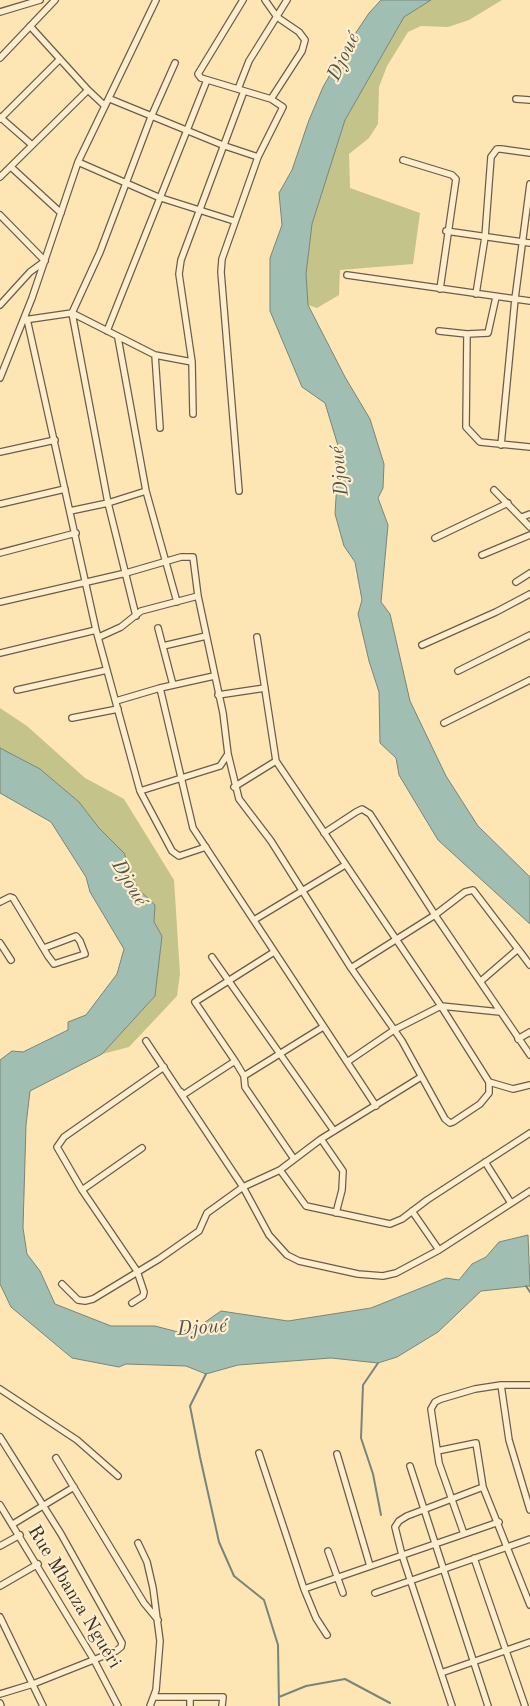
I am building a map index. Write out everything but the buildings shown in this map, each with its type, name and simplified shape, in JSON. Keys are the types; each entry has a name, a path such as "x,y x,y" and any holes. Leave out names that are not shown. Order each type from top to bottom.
{"street":[{"path":"0,12 40,0"},
{"path":"0,58 55,0"},
{"path":"0,378 26,320 78,162 110,99 156,0"},
{"path":"240,491 221,272 222,259 258,157 283,107 271,99 207,80 199,76 199,70 243,0"},
{"path":"265,0 278,17 302,36 304,46 271,99"},
{"path":"193,414 192,362 179,274 181,260 225,146 249,62 287,0"},
{"path":"30,26 88,90 106,106"},
{"path":"32,145 0,118 60,59"},
{"path":"136,616 108,503 72,313 126,185 151,117 175,63"},
{"path":"106,331 158,197 207,80"},
{"path":"0,177 88,90"},
{"path":"110,99 186,131 258,157"},
{"path":"516,99 530,100"},
{"path":"476,294 485,236 492,157 497,150 501,149 530,153"},
{"path":"404,160 455,176 456,187 447,231 440,289"},
{"path":"78,162 126,185 199,212 234,221"},
{"path":"11,167 61,213"},
{"path":"501,445 515,299 530,184"},
{"path":"0,215 45,261"},
{"path":"447,231 530,243"},
{"path":"0,305 30,272 45,261"},
{"path":"348,275 530,301"},
{"path":"439,331 468,334 488,333 496,296"},
{"path":"26,320 72,313 118,338 155,355 192,362"},
{"path":"26,320 76,532 96,630 140,792 172,851 179,856 206,847"},
{"path":"468,334 466,427 480,442 530,447"},
{"path":"118,338 146,491 177,602"},
{"path":"155,355 160,428"},
{"path":"0,452 55,440"},
{"path":"0,504 65,489"},
{"path":"494,490 530,527"},
{"path":"70,511 108,503 146,491"},
{"path":"435,538 508,503"},
{"path":"522,517 530,514"},
{"path":"0,552 76,532"},
{"path":"482,555 530,535"},
{"path":"0,602 126,573 186,556 192,557 234,787 238,799 271,842 351,968 406,1046 445,1119 450,1123 480,1104 489,1093 489,1082 441,1006 395,941 276,761 257,637"},
{"path":"516,582 530,573"},
{"path":"422,645 496,612 530,594"},
{"path":"99,637 121,627 147,609 198,596"},
{"path":"158,628 172,685"},
{"path":"0,653 96,630"},
{"path":"458,671 530,635"},
{"path":"163,646 206,636"},
{"path":"16,690 107,670"},
{"path":"116,701 160,688 214,676"},
{"path":"444,723 530,680"},
{"path":"160,688 193,828 222,876 254,920 376,1106"},
{"path":"218,695 266,688"},
{"path":"72,718 118,709"},
{"path":"220,766 228,754"},
{"path":"234,787 276,761"},
{"path":"140,792 180,777 220,766 232,771"},
{"path":"324,833 356,812 366,810 530,1055"},
{"path":"254,920 345,865"},
{"path":"351,968 435,915 465,892 473,890 530,965"},
{"path":"0,902 10,897 13,898 44,948 54,964 85,954 76,936 44,948"},
{"path":"0,943 11,960"},
{"path":"481,981 518,949"},
{"path":"274,952 195,1002 235,1061 244,1076 246,1087 294,1159"},
{"path":"212,957 282,1054 334,1131"},
{"path":"347,1062 394,1030 441,1006 500,1012"},
{"path":"244,1076 323,1027"},
{"path":"518,1039 530,1032"},
{"path":"146,1041 243,1187 269,1235 287,1255 299,1261 326,1269 383,1276 410,1267 530,1191"},
{"path":"181,1092 182,1095 235,1061"},
{"path":"132,1303 143,1296 144,1292 137,1271 58,1153 58,1143 164,1067"},
{"path":"62,1284 71,1294 85,1301 93,1299 159,1259 199,1230 207,1213 243,1187 280,1170 321,1139 421,1076"},
{"path":"489,1082 513,1089 530,1085"},
{"path":"280,1170 306,1206 390,1224 402,1219 530,1133"},
{"path":"321,1139 343,1171 342,1190 336,1213"},
{"path":"82,1190 142,1148"},
{"path":"485,1162 511,1203"},
{"path":"412,1211 439,1250"},
{"path":"464,1534 451,1500 437,1452 431,1413 432,1405 446,1397 475,1389 502,1385 530,1385"},
{"path":"502,1385 509,1440 530,1510"},
{"path":"0,1388 77,1440 118,1476"},
{"path":"0,1437 122,1643 121,1647 116,1651 32,1684 0,1694"},
{"path":"437,1452 476,1443 484,1487 509,1547 530,1605"},
{"path":"259,1453 304,1589 316,1618 327,1635"},
{"path":"337,1454 370,1566"},
{"path":"56,1458 144,1603 158,1620"},
{"path":"410,1466 422,1511 488,1706"},
{"path":"13,1524 74,1487"},
{"path":"452,1706 402,1555 396,1527 399,1521 407,1516 484,1487"},
{"name":"Rue Mbanza Nguéri","path":"0,1505 38,1564 94,1660 118,1706"},
{"path":"304,1589 499,1522"},
{"path":"0,1546 20,1535"},
{"path":"374,1593 530,1539"},
{"path":"138,1543 147,1562 158,1620 159,1668 154,1697 150,1706"},
{"path":"328,1550 343,1593"},
{"path":"474,1558 525,1706"},
{"path":"0,1586 38,1564"},
{"path":"0,1618 43,1706"},
{"path":"441,1673 530,1642"},
{"path":"154,1697 190,1698 223,1696 222,1706"},
{"path":"190,1698 190,1706"}],"shaded area":[{"path":"431,0 502,0 469,20 448,27 421,26 408,32 387,66 379,87 378,124 369,138 349,154 350,188 420,213 413,264 340,270 339,295 317,308 308,305 306,274 312,224 345,120 404,17"},
{"path":"0,708 27,726 85,778 124,799 174,880 180,974 177,996 129,1047 102,1054 155,996 162,936 154,922 155,905 137,888 124,853 99,828 79,802 40,769 0,748"}],"water":[{"name":"Djoué","path":"381,0 431,0 404,17 345,120 312,224 306,274 308,305 345,377 370,419 384,464 383,488 378,498 388,525 381,602 390,614 410,701 446,776 478,826 530,877 530,924 438,840 399,775 396,758 380,743 379,692 369,661 358,614 362,600 355,562 344,546 335,514 339,449 325,403 302,387 270,311 270,258 282,225 279,193 292,170 309,120 323,87 369,13"},
{"name":"Djoué","path":"0,748 40,769 79,802 99,828 124,853 137,888 155,905 154,922 162,936 155,996 102,1054 30,1091 26,1125 23,1228 27,1254 40,1271 55,1304 111,1326 155,1326 178,1332 198,1327 221,1311 288,1321 371,1308 446,1278 459,1280 472,1264 486,1257 499,1242 528,1235 530,1286 481,1291 438,1332 397,1357 378,1363 331,1358 238,1365 206,1374 186,1366 126,1364 119,1367 72,1358 11,1307 0,1284 0,1060 12,1051 23,1052 68,1030 68,1022 86,1015 117,974 124,949 90,892 86,877 51,822 0,793"}],"waterway":[{"path":"526,1286 530,1292"},
{"path":"378,1363 363,1385 361,1438 373,1474 381,1515"},
{"path":"206,1374 190,1406 200,1457 219,1542 234,1576 264,1600 278,1645 279,1706"},
{"path":"279,1697 306,1686 345,1679 390,1703"}]}
